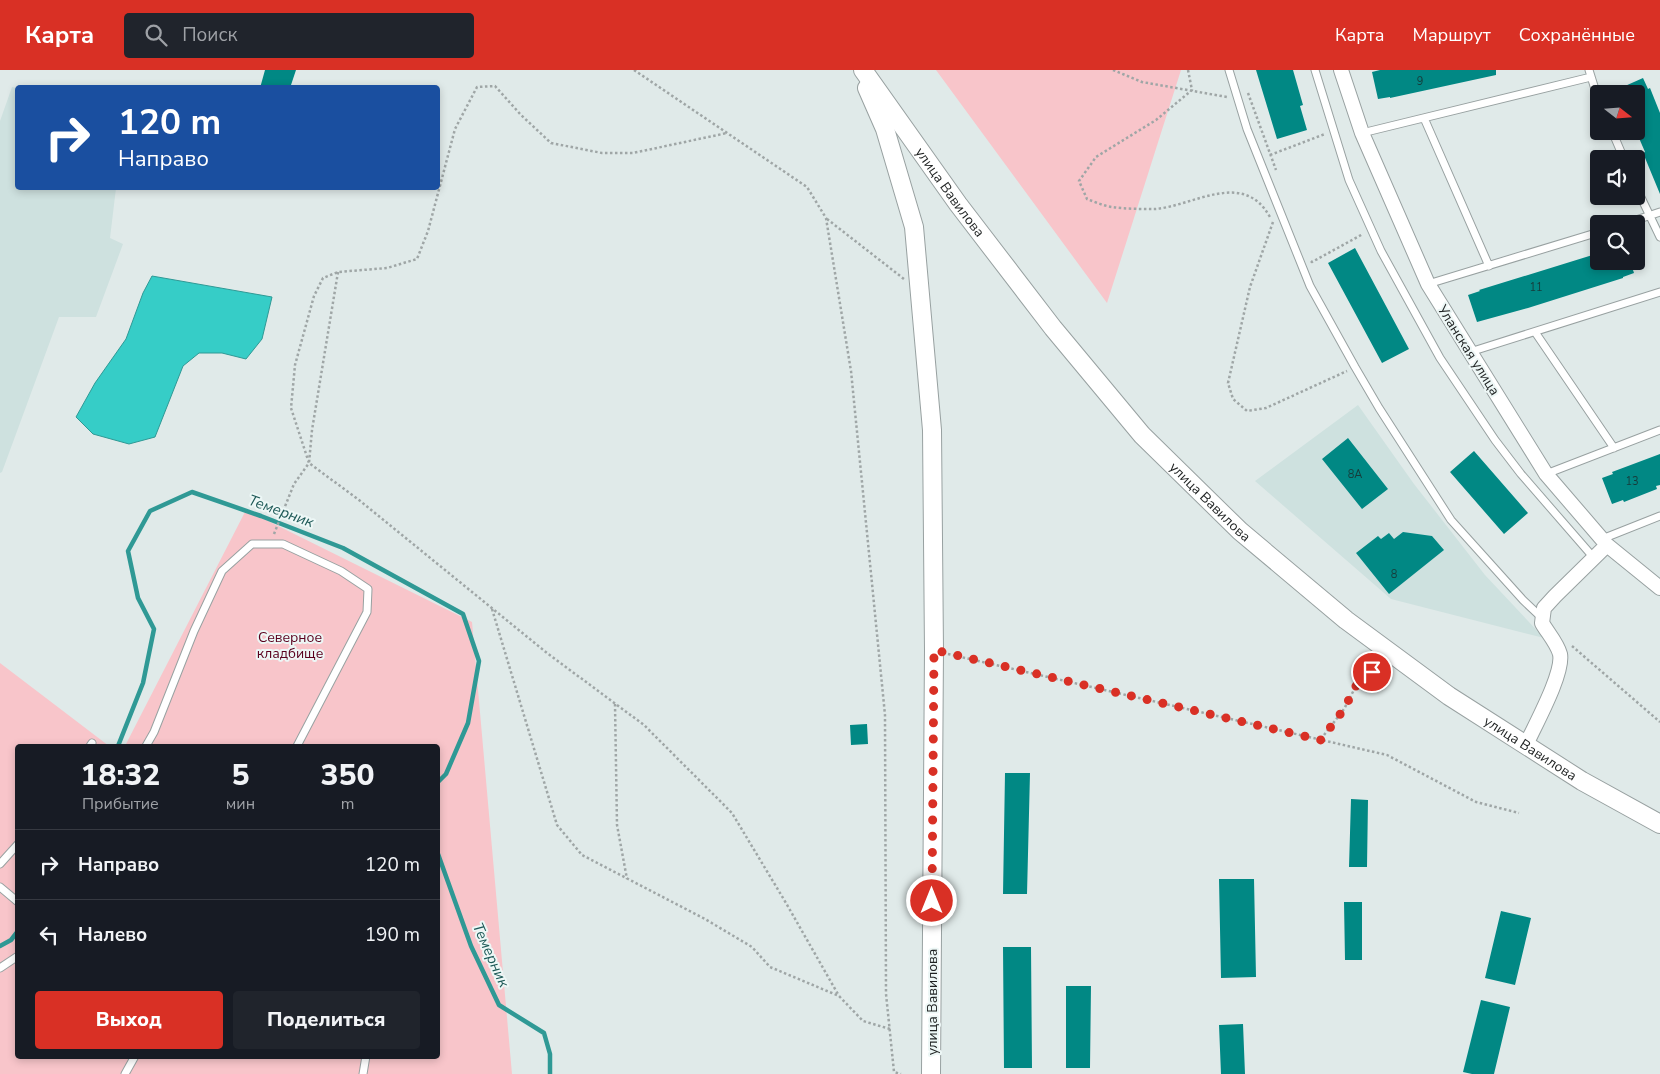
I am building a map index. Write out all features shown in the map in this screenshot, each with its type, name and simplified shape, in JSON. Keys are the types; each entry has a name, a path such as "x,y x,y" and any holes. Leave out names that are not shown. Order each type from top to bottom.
{"street":[{"name":"улица Вавилова","path":"859,70 885,129 914,227 932,430 934,650 931,1074"},
{"name":"улица Вавилова","path":"863,70 958,204 1053,328 1142,435 1240,531 1346,620 1449,696 1582,781 1660,824"},
{"name":"Уланская улица","path":"1341,70 1362,133 1428,284 1546,474 1604,542 1660,588"},
{"path":"1526,745 1558,675 1561,660 1559,651 1542,623 1544,608 1594,558 1604,542"}],"lane":[{"path":"1229,70 1247,128 1310,286 1355,367 1379,408 1452,520 1523,600 1542,618"},
{"path":"1314,70 1349,180 1381,251 1440,358 1478,416 1521,474 1594,558"},
{"path":"1362,133 1590,74"},
{"path":"1424,118 1489,266"},
{"path":"1645,205 1660,237"},
{"path":"1645,218 1660,212"},
{"path":"1428,284 1590,235"},
{"path":"1470,352 1660,292"},
{"path":"1535,332 1614,448"},
{"path":"1546,474 1660,430"},
{"path":"1604,542 1660,516"},
{"path":"147,744 154,732 194,631 222,571 252,544 283,544 341,571 368,589 367,612 298,744"},
{"path":"0,864 15,847"},
{"path":"0,887 15,900"},
{"path":"0,968 15,958"},
{"path":"125,1074 132,1059"},
{"path":"363,1074 366,1059"}],"path":[{"path":"634,70 807,186 826,218 919,291"},
{"path":"1113,70 1142,82 1238,100"},
{"path":"1188,70 1192,90"},
{"path":"440,186 455,129 478,87 495,86 551,143 602,153 634,153 727,133"},
{"path":"1247,89 1277,173"},
{"path":"1192,90 1156,120 1096,157 1079,181 1087,199 1111,207 1156,209 1225,192 1246,195 1265,208 1273,222 1250,287 1228,383 1233,399 1247,411 1266,408 1355,367"},
{"path":"1270,155 1334,132"},
{"path":"439,190 428,231 417,259 387,268 338,272 323,278 314,296 295,365 291,408 309,463 359,500 547,653 644,725 732,813 839,996 863,1021 890,1029"},
{"path":"826,218 851,370 885,715 886,994 894,1072 901,1074"},
{"path":"1308,254 1312,262 1371,230"},
{"path":"270,544 294,484 309,463 312,430 338,272"},
{"path":"492,608 557,825 582,855 704,919 752,947 770,967 839,996"},
{"path":"1570,644 1660,722"},
{"path":"934,650 1387,755 1476,802 1519,813"},
{"path":"1321,740 1344,709 1356,686 1372,672 1390,672"},
{"path":"615,704 616,825 628,879"}],"shaded area":[{"path":"12,87 15,88 15,190 116,190 110,238 123,244 96,317 59,317 2,472 0,473 0,121"},
{"path":"1358,405 1414,484 1485,575 1544,638 1391,599 1255,481"}],"green space":[{"path":"936,70 1181,70 1107,303"},
{"name":"Северное кладбище","path":"246,510 472,622 512,1074 0,1074 0,663 106,744 15,744 15,1059 440,1059 440,744 126,744"}],"water":[{"path":"152,276 272,297 262,339 246,359 222,353 199,353 183,366 155,437 129,444 93,434 76,417 95,383 126,339 143,293"}],"building":[{"path":"265,70 296,70 291,85 261,85"},
{"path":"1256,70 1293,70 1303,105 1300,106 1307,130 1277,139"},
{"path":"1380,70 1496,70 1496,75 1378,99 1372,72"},
{"path":"1643,78 1648,89 1650,88 1660,113 1660,194 1640,140 1645,140 1645,85 1627,85"},
{"path":"1355,248 1409,349 1382,363 1328,263"},
{"path":"1590,256 1590,270 1633,270 1634,273 1528,308 1477,322 1468,295"},
{"path":"1348,438 1388,489 1362,509 1322,459"},
{"path":"1474,451 1528,513 1504,534 1450,472"},
{"path":"1660,454 1660,485 1656,486 1657,489 1624,502 1623,500 1612,504 1602,478 1613,474 1612,472"},
{"path":"1403,532 1432,536 1444,550 1389,594 1356,553 1378,536 1381,539 1389,533 1394,539"},
{"path":"867,724 868,744 851,745 850,725"},
{"path":"1005,773 1030,773 1027,894 1003,894"},
{"path":"1351,799 1368,800 1367,867 1349,867"},
{"path":"1219,879 1254,879 1256,977 1221,978"},
{"path":"1344,902 1362,902 1362,960 1345,960"},
{"path":"1501,911 1531,918 1515,985 1485,978"},
{"path":"1003,947 1031,947 1032,1068 1004,1068"},
{"path":"1066,986 1091,986 1090,1068 1066,1068"},
{"path":"1481,1000 1510,1007 1494,1074 1463,1072"},
{"path":"1243,1024 1245,1074 1221,1074 1219,1025"}],"waterway":[{"name":"Темерник","path":"119,744 143,683 154,629 138,598 128,551 150,511 192,492 343,548 463,614 479,661 468,723 446,774 440,780"},
{"name":"Темерник","path":"440,860 471,946 499,1005 544,1033 550,1054 550,1074"},
{"name":"Темерник","path":"0,946 11,940 15,935"}],"route":[{"path":"932,901 934,650 1321,740 1344,709 1356,686 1372,672"}]}
